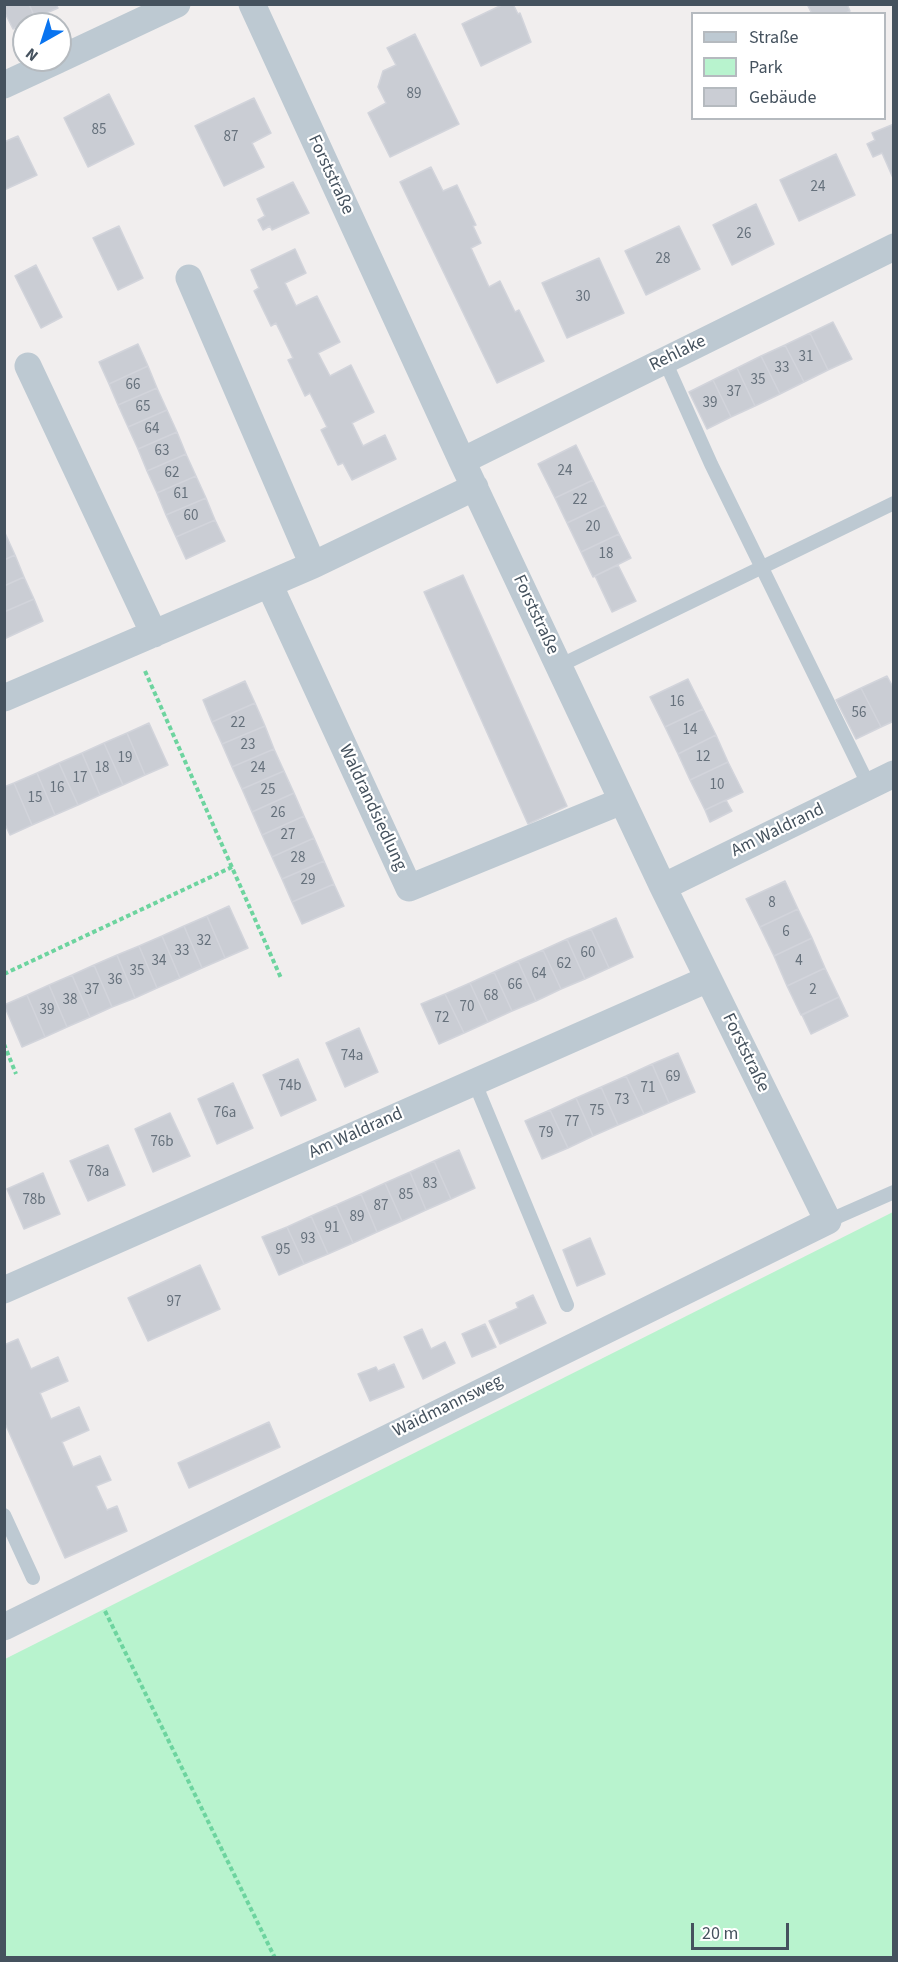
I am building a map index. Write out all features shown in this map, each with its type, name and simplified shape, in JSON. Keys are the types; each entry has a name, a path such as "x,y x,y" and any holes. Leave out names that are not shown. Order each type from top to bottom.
{"street":[{"path":"72,54 177,4"},
{"name":"Forststraße","path":"252,4 462,461 622,801 828,1221"},
{"path":"4,85 33,72"},
{"name":"Rehlake","path":"462,461 894,248"},
{"path":"189,278 313,565"},
{"path":"28,366 143,638"},
{"path":"4,698 313,565 475,487"},
{"name":"Waldrandsiedlung","path":"269,584 409,888 622,801"},
{"name":"Am Waldrand","path":"663,887 894,774"},
{"name":"Am Waldrand","path":"4,1290 708,979"},
{"name":"Waidmannsweg","path":"4,1627 828,1221"}],"lane":[{"path":"665,361 761,567 868,786"},
{"path":"559,666 894,503"},
{"path":"474,1081 567,1305"},
{"name":"Waidmannsweg","path":"828,1221 894,1192"},
{"path":"4,1515 33,1578"}],"path":[{"path":"143,638 232,867 281,978"},
{"path":"4,974 232,867"},
{"path":"4,1044 16,1074"},
{"path":"91,1584 275,1958"}],"green space":[{"path":"893,1212 893,1957 5,1957 5,1659"}],"building":[{"path":"4,4 29,4 32,12 12,12 12,27 4,11"},
{"path":"29,4 56,4 58,8 49,12 32,12"},
{"path":"504,4 513,4 518,14 520,13 531,42 481,66 462,24"},
{"path":"807,4 847,4 850,11 848,12 811,12"},
{"path":"415,34 459,124 390,157 368,113 386,103 378,87 383,71 396,65 387,48"},
{"path":"109,94 134,144 88,167 64,118"},
{"path":"254,98 271,133 252,143 264,167 224,186 195,126"},
{"path":"894,124 893,178 882,153 873,157 867,144 875,140 872,133"},
{"path":"18,136 37,175 4,190 4,142"},
{"path":"836,154 855,195 799,221 780,180"},
{"path":"431,167 443,191 457,185 476,225 473,226 481,243 471,248 489,287 500,281 515,312 519,310 544,361 497,383 400,182"},
{"path":"293,182 309,213 272,230 270,226 263,230 258,220 265,216 257,199"},
{"path":"756,204 774,244 732,265 713,225"},
{"path":"119,226 143,278 118,290 93,238"},
{"path":"679,226 700,269 646,295 625,251"},
{"path":"295,249 306,273 285,283 296,306 317,296 340,342 318,353 330,376 351,365 374,412 352,423 363,446 385,435 396,459 352,480 343,463 338,465 321,430 327,427 310,393 305,396 288,360 293,358 276,323 271,326 254,291 259,288 251,270"},
{"path":"599,258 624,313 567,338 542,283"},
{"path":"36,265 62,317 41,328 15,276"},
{"path":"833,322 852,359 828,370 810,333"},
{"path":"810,333 828,370 804,382 785,345"},
{"path":"138,344 148,366 109,384 99,362"},
{"path":"785,345 804,382 780,394 761,356"},
{"path":"761,356 780,394 755,406 737,368"},
{"path":"148,366 157,388 118,405 109,384"},
{"path":"737,368 755,406 731,417 713,380"},
{"path":"713,380 731,417 707,429 689,392"},
{"path":"157,388 167,410 128,427 118,405"},
{"path":"167,410 177,432 138,449 128,427"},
{"path":"177,432 186,454 147,471 138,449"},
{"path":"576,445 593,480 555,498 538,464"},
{"path":"186,454 196,476 157,493 147,471"},
{"path":"196,476 206,498 166,515 157,493"},
{"path":"593,480 605,505 567,523 555,498"},
{"path":"206,498 215,520 176,537 166,515"},
{"path":"605,505 619,534 581,552 567,523"},
{"path":"215,520 225,541 186,559 176,537"},
{"path":"4,534 15,555 4,560"},
{"path":"619,534 631,558 593,577 581,552"},
{"path":"15,555 24,577 4,586 4,560"},
{"path":"618,565 636,601 612,612 595,576"},
{"path":"463,575 567,806 528,824 424,592"},
{"path":"24,577 34,599 4,612 4,586"},
{"path":"34,599 43,621 4,639 4,612"},
{"path":"887,676 894,689 894,721 881,727 861,688"},
{"path":"688,679 703,709 665,727 650,697"},
{"path":"245,681 255,703 212,722 203,700"},
{"path":"861,688 881,727 856,739 836,700"},
{"path":"255,703 265,726 222,744 212,722"},
{"path":"703,709 716,735 678,754 665,727"},
{"path":"149,723 168,765 145,775 127,733"},
{"path":"265,726 274,749 232,767 222,744"},
{"path":"127,733 145,775 123,785 104,743"},
{"path":"716,735 728,762 690,780 678,754"},
{"path":"104,743 123,785 100,795 82,753"},
{"path":"274,749 284,771 242,789 232,767"},
{"path":"82,753 100,795 78,805 59,763"},
{"path":"728,762 743,792 705,810 690,780"},
{"path":"59,763 78,805 55,815 37,773"},
{"path":"284,771 294,793 252,812 242,789"},
{"path":"37,773 55,815 32,825 14,783"},
{"path":"14,783 32,825 10,835 4,822 4,787"},
{"path":"294,793 304,816 262,835 252,812"},
{"path":"726,800 732,811 710,822 705,810"},
{"path":"304,816 314,838 272,857 262,835"},
{"path":"314,838 324,861 282,879 272,857"},
{"path":"324,861 334,884 292,902 282,879"},
{"path":"785,881 798,909 760,927 746,899"},
{"path":"334,884 344,906 302,924 292,902"},
{"path":"229,906 248,948 225,958 207,916"},
{"path":"798,909 812,938 774,956 760,927"},
{"path":"207,916 225,958 202,968 184,926"},
{"path":"616,918 633,957 609,968 591,929"},
{"path":"184,926 202,968 180,978 162,936"},
{"path":"591,929 609,968 585,979 567,939"},
{"path":"162,936 180,978 157,988 139,946"},
{"path":"812,938 825,968 787,986 774,956"},
{"path":"567,939 585,979 561,989 543,950"},
{"path":"139,946 157,988 135,998 117,955"},
{"path":"543,950 561,989 536,1001 518,961"},
{"path":"117,955 135,998 112,1007 94,965"},
{"path":"518,961 536,1001 512,1011 494,972"},
{"path":"94,965 112,1007 90,1017 72,975"},
{"path":"825,968 839,997 801,1015 787,986"},
{"path":"494,972 512,1011 488,1022 470,983"},
{"path":"72,975 90,1017 67,1027 49,985"},
{"path":"470,983 488,1022 464,1033 445,994"},
{"path":"49,985 67,1027 45,1037 27,995"},
{"path":"445,994 464,1033 439,1044 421,1004"},
{"path":"27,995 45,1037 22,1047 4,1005"},
{"path":"839,997 848,1016 811,1034 802,1015"},
{"path":"359,1028 378,1072 345,1087 326,1043"},
{"path":"678,1053 695,1092 669,1103 652,1064"},
{"path":"298,1059 316,1100 281,1116 263,1075"},
{"path":"652,1064 669,1103 644,1114 626,1076"},
{"path":"626,1076 644,1114 618,1125 601,1087"},
{"path":"233,1083 253,1128 217,1144 198,1099"},
{"path":"601,1087 618,1125 593,1136 576,1098"},
{"path":"576,1098 593,1136 568,1148 550,1110"},
{"path":"550,1110 568,1148 542,1159 525,1121"},
{"path":"170,1113 190,1156 153,1172 135,1129"},
{"path":"108,1145 125,1185 88,1201 70,1161"},
{"path":"459,1150 475,1188 451,1199 434,1161"},
{"path":"434,1161 451,1199 426,1210 410,1172"},
{"path":"410,1172 426,1210 402,1221 385,1183"},
{"path":"43,1173 60,1214 24,1229 7,1189"},
{"path":"385,1183 402,1221 377,1232 361,1194"},
{"path":"361,1194 377,1232 353,1243 336,1205"},
{"path":"336,1205 353,1243 328,1254 311,1216"},
{"path":"311,1216 328,1254 304,1264 287,1227"},
{"path":"287,1227 304,1264 279,1275 262,1237"},
{"path":"590,1238 605,1274 577,1286 563,1250"},
{"path":"200,1265 220,1309 148,1341 128,1298"},
{"path":"533,1295 546,1323 500,1344 489,1321 518,1308 516,1303"},
{"path":"485,1324 496,1347 472,1357 462,1334"},
{"path":"422,1329 431,1349 445,1342 455,1363 423,1379 404,1337"},
{"path":"18,1339 31,1369 58,1357 68,1381 40,1393 51,1419 79,1407 89,1430 62,1442 73,1467 100,1456 111,1480 96,1486 107,1510 117,1506 127,1531 65,1558 4,1421 4,1345"},
{"path":"394,1364 404,1387 370,1401 358,1374 376,1367 378,1371"},
{"path":"269,1422 280,1447 189,1488 178,1463"}]}
